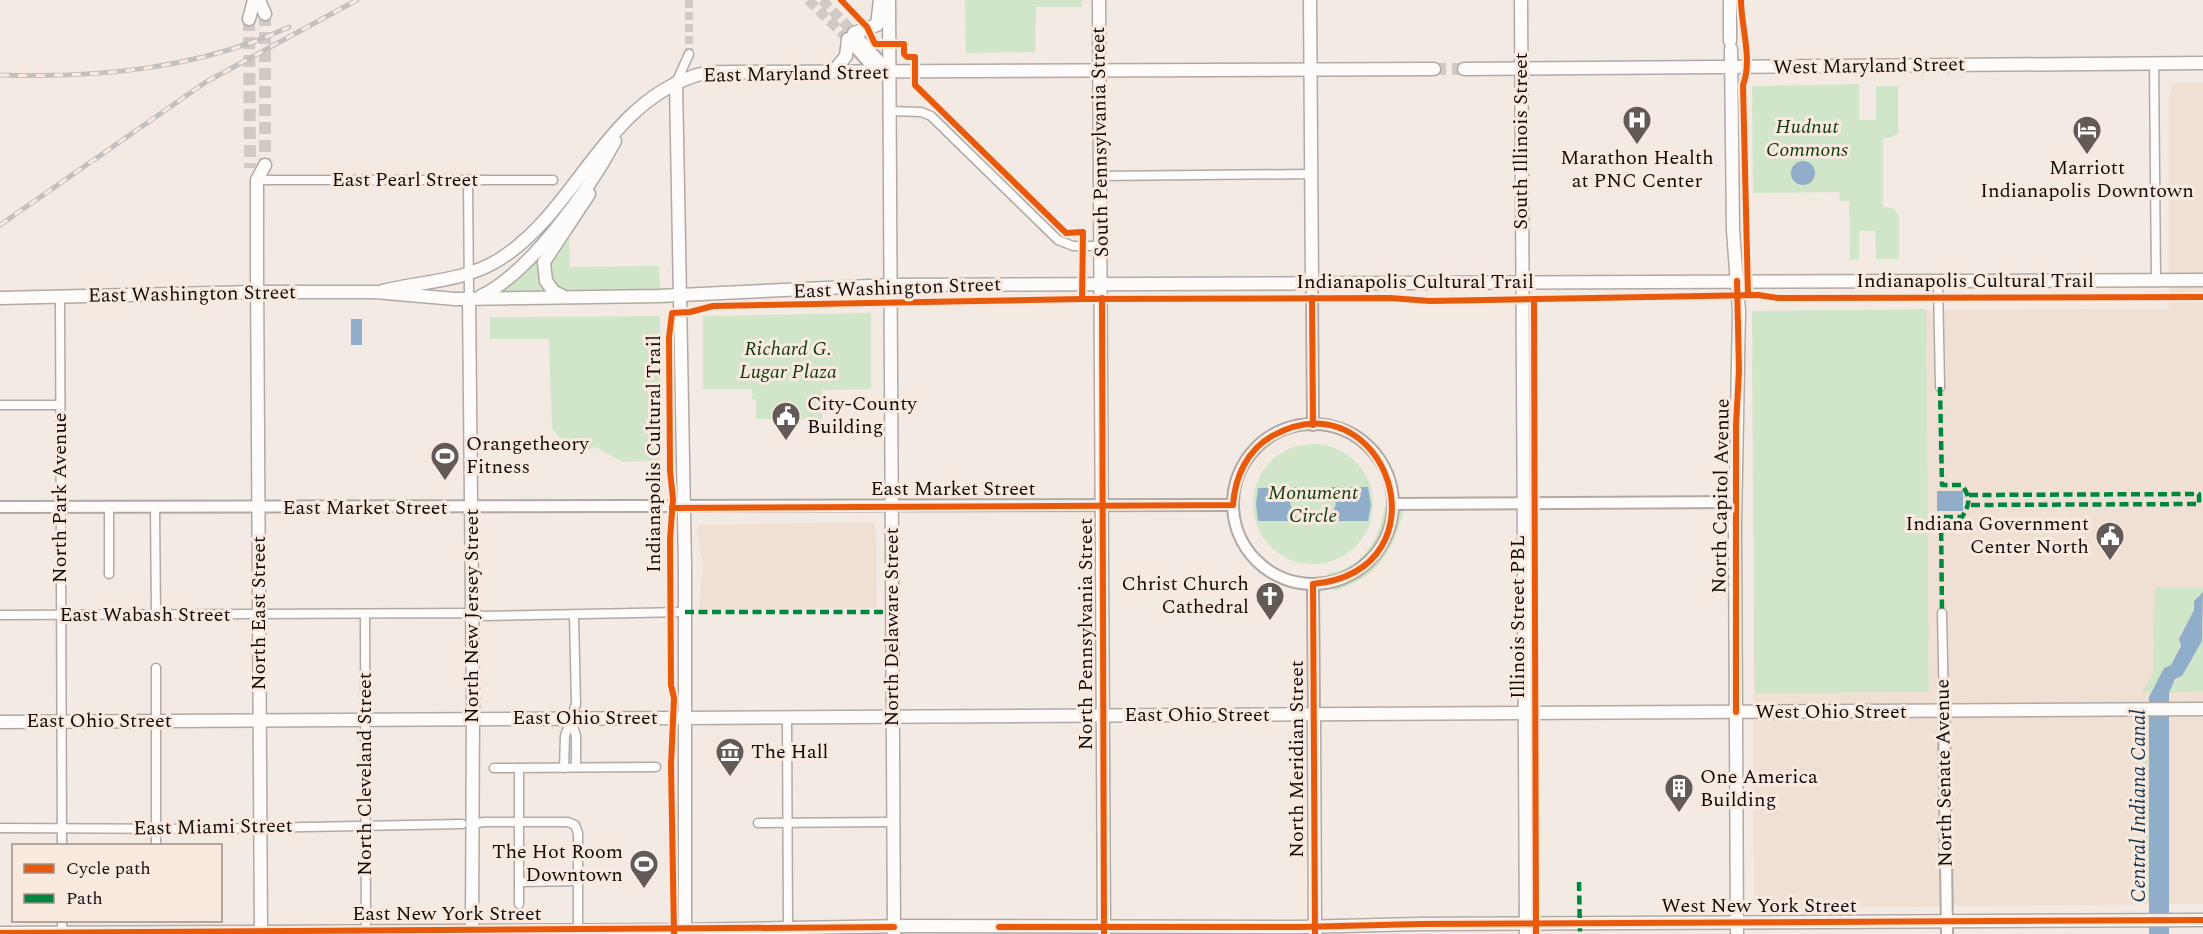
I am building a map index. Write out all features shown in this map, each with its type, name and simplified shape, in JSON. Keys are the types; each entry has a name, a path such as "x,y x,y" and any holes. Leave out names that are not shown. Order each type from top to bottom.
{"main road":[{"path":"249,19 254,0"},
{"path":"259,0 265,14"},
{"path":"833,72 846,56 851,36 877,25 880,0"},
{"name":"North Delaware Street","path":"889,0 894,931"},
{"name":"South Pennsylvania Street","path":"1099,0 1102,284"},
{"path":"1311,0 1311,283"},
{"name":"South Illinois Street","path":"1521,0 1526,929"},
{"name":"North Capitol Avenue","path":"1730,0 1733,230 1737,281 1739,371 1736,424 1737,928"},
{"name":"West Maryland Street","path":"1464,69 2203,63"},
{"path":"1311,70 1434,69"},
{"name":"East Maryland Street","path":"469,274 500,260 530,236 625,121 657,94 676,83 695,76 712,73 1311,70"},
{"path":"676,83 684,507 685,932"},
{"path":"561,296 554,292 546,281 544,262 586,198 625,121"},
{"path":"257,180 265,165"},
{"path":"469,297 482,296 495,288 546,242 602,166"},
{"path":"250,168 257,180"},
{"name":"North East Street","path":"257,180 261,933"},
{"name":"East Washington Street","path":"375,292 469,274"},
{"name":"East Washington Street","path":"2,298 256,292 375,292 407,297 681,295 891,285 2203,280"},
{"name":"North Pennsylvania Street","path":"1102,284 1104,931"},
{"name":"North New Jersey Street","path":"469,297 473,718 466,824 472,932"},
{"name":"West Ohio Street","path":"1314,715 2203,710"},
{"name":"East Ohio Street","path":"0,722 1314,715"},
{"name":"North Meridian Street","path":"1314,715 1315,930"},
{"name":"West New York Street","path":"1315,930 1737,928 1947,920 2203,920"},
{"path":"1737,928 1748,934"},
{"name":"East New York Street","path":"0,933 62,929 261,933 578,930 685,932 788,929 860,931 1315,930"}],"street":[{"path":"851,36 868,62 889,72"},
{"path":"676,83 689,54"},
{"path":"2154,63 2156,280"},
{"path":"890,111 921,112 931,116 1058,240 1073,246 1101,246"},
{"path":"1100,176 1311,174"},
{"path":"468,179 469,297"},
{"name":"East Pearl Street","path":"257,180 553,180"},
{"path":"1938,280 1940,387"},
{"path":"1311,283 1313,424"},
{"name":"North Park Avenue","path":"60,295 62,844"},
{"path":"0,405 60,405"},
{"path":"1313,424 1343,430 1370,448 1387,473 1393,504 1388,532 1370,560 1341,579 1313,584 1282,578 1256,560 1239,535 1233,505 1239,474 1257,448 1284,430 1313,424"},
{"path":"1393,504 1736,502"},
{"name":"East Market Street","path":"0,507 1233,505"},
{"path":"109,507 109,574"},
{"path":"154,507 156,615"},
{"name":"North Meridian Street","path":"1313,584 1314,715"},
{"name":"East Wabash Street","path":"0,615 473,613 574,615 685,612"},
{"name":"North Senate Avenue","path":"1942,613 1947,934"},
{"name":"North Cleveland Street","path":"365,615 366,933"},
{"path":"564,768 565,736 576,704 574,615"},
{"path":"156,668 156,844"},
{"path":"787,717 788,929"},
{"path":"571,718 576,736 576,767"},
{"path":"494,768 656,767"},
{"path":"519,768 519,904"},
{"name":"East Miami Street","path":"0,828 262,828 366,824 568,822 575,825 578,833 578,881"},
{"path":"758,823 892,822"},
{"path":"519,882 578,881 578,930"}],"shaded area":[{"path":"2173,83 2203,83 2203,904 1761,908 1754,901 1752,311 2169,309 2169,95"},
{"path":"873,522 876,530 877,608 699,609 703,563 696,529 700,525"}],"green space":[{"path":"965,0 1082,0 1082,7 1036,7 1035,52 966,53"},
{"name":"Hudnut Commons","path":"1859,84 1859,120 1876,120 1876,86 1898,86 1898,133 1893,137 1883,138 1883,207 1893,208 1899,215 1899,259 1876,259 1875,231 1859,231 1859,259 1850,260 1849,201 1840,201 1839,192 1753,193 1752,86"},
{"path":"569,238 570,267 659,266 660,289 501,292 538,259 553,262"},
{"path":"1926,309 1929,692 1755,693 1752,311"},
{"name":"Richard G. Lugar Plaza","path":"871,313 871,389 822,390 822,419 756,419 756,400 752,399 752,389 703,389 703,316"},
{"path":"660,316 660,460 623,462 595,447 574,454 552,429 549,339 490,339 490,317"},
{"name":"Monument Circle","path":"1313,444 1336,449 1355,462 1368,481 1373,504 1368,527 1355,546 1336,559 1313,564 1290,559 1271,546 1258,527 1253,504 1258,481 1271,462 1290,449"},
{"path":"1390,504 1402,508 1403,514 1387,553 1373,571 1351,585 1336,591 1328,585 1326,578 1328,573 1351,565 1368,550 1379,529 1385,506"},
{"path":"2155,587 2203,587 2203,592 2194,601 2194,610 2179,639 2181,645 2171,665 2164,668 2151,693 2142,692 2153,673"},
{"path":"2203,629 2203,691 2169,693"},
{"path":"2142,727 2148,727 2149,901 2142,901"}],"water":[{"path":"1803,161 1812,164 1815,173 1812,182 1803,185 1794,182 1791,173 1794,164"},
{"path":"351,319 362,319 362,345 351,345"},
{"path":"1297,487 1290,504 1298,521 1258,521 1256,504 1258,488"},
{"path":"1329,487 1368,487 1371,505 1368,521 1329,521 1336,504"},
{"path":"1937,491 1963,491 1963,511 1937,511"},
{"name":"Central Indiana Canal","path":"2203,592 2202,641 2182,676 2175,679 2169,693 2169,934 2149,934 2149,697 2164,668 2171,665 2181,646 2179,639 2194,610 2194,601"}],"tunnel":[{"path":"689,0 689,54"},
{"path":"808,0 848,39"},
{"path":"822,0 854,33"},
{"path":"265,14 265,165"},
{"path":"249,19 250,168"},
{"path":"1434,69 1464,69"}],"railway":[{"path":"0,225 206,82 357,0"},
{"path":"0,75 74,75 148,68 220,53 289,27"}],"marked path":[{"path":"1940,387 1942,485 1962,485 1968,501 1962,517 1941,517 1942,613"},
{"path":"1969,495 2199,494 2199,504 1969,505"},
{"path":"685,612 891,612"},
{"path":"1579,882 1580,934"}],"cycle path":[{"path":"841,0 867,27 875,44 904,44 904,54 907,57 915,57 915,85 1066,233 1083,232 1082,299"},
{"path":"1741,0 1747,54 1743,85 1748,295"},
{"path":"1736,712 1736,425 1739,371 1737,281"},
{"name":"Indianapolis Cultural Trail","path":"674,934 671,765 674,698 671,685 670,539 673,499 670,471 669,337 672,313 690,312 713,306 1082,299 1390,298 1430,301 1758,295 1778,298 2203,297"},
{"path":"1102,298 1104,934"},
{"name":"Indianapolis Cultural Trail","path":"1312,298 1313,425"},
{"name":"Indianapolis Cultural Trail","path":"1534,299 1536,934"},
{"name":"Indianapolis Cultural Trail","path":"672,508 1233,505 1236,484 1244,465 1256,449 1272,436 1312,424 1346,431 1372,451 1388,481 1392,514 1382,546 1356,571 1313,584 1315,934"},
{"path":"999,927 2203,920"},
{"path":"0,933 894,927"}],"place":[{"name":"Marathon Health at PNC Center","path":"1637,146"},
{"name":"Marriott Indianapolis Downtown","path":"2087,156"},
{"name":"City-County Building","path":"786,442"},
{"name":"Orangetheory Fitness","path":"445,482"},
{"name":"Indiana Government Center North","path":"2110,562"},
{"name":"Christ Church Cathedral","path":"1270,622"},
{"name":"The Hall","path":"730,778"},
{"name":"One America Building","path":"1679,814"},
{"name":"The Hot Room Downtown","path":"644,890"}]}
